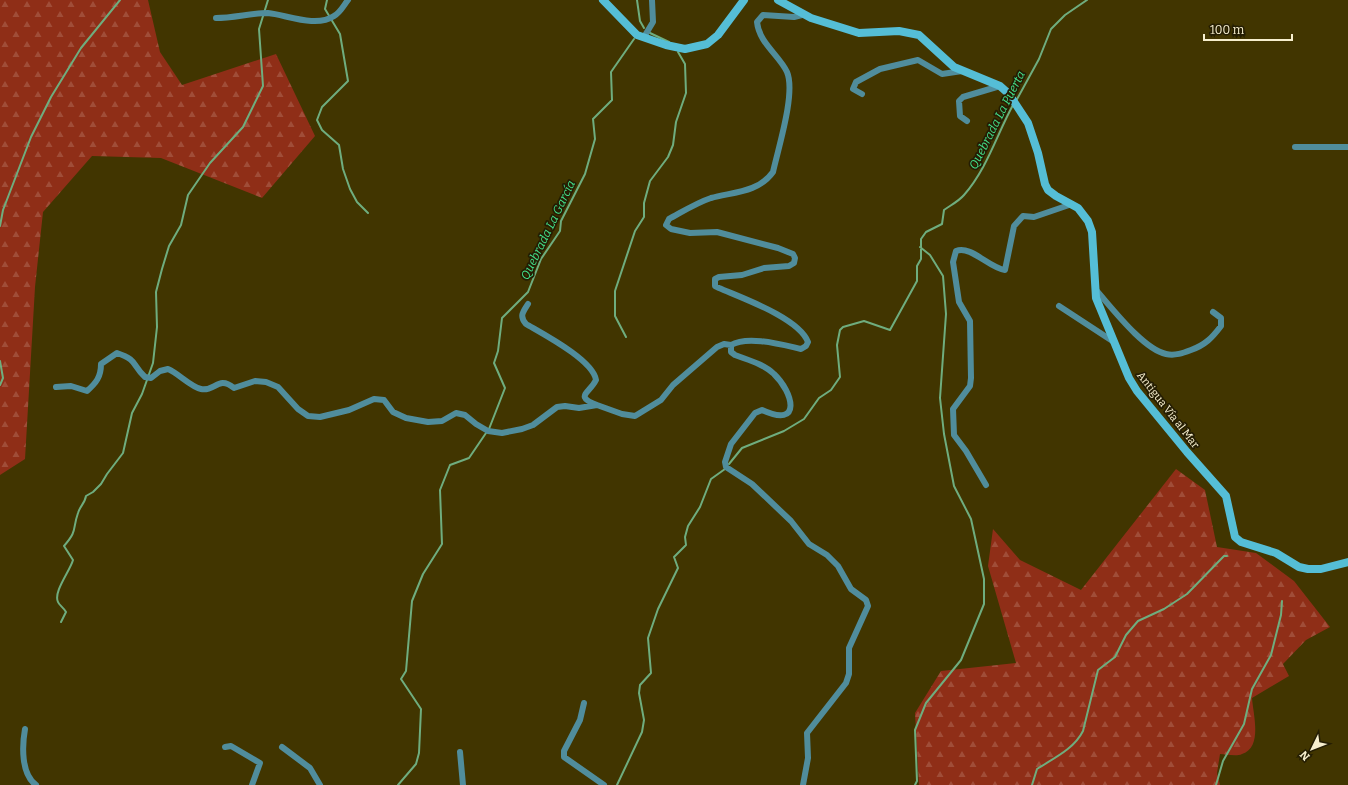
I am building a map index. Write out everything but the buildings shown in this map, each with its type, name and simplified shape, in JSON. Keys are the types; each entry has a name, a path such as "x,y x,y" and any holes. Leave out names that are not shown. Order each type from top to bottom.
{"main road":[{"path":"603,0 629,29 644,37 676,48 684,49 700,46 718,36 744,0"},
{"name":"Antigua Vía al Mar","path":"778,0 802,15 833,27 859,33 899,31 919,35 946,61 962,71 1000,86 1012,98 1020,110 1034,138 1044,184 1048,190 1072,204 1083,214 1092,232 1096,290 1099,308 1115,342 1123,366 1137,391 1226,496 1235,537 1241,542 1276,553 1299,567 1308,569 1321,569 1348,562"}],"street":[{"path":"216,18 235,18 269,13 304,20 326,20 335,16 348,0"},
{"path":"644,37 653,22 652,0"},
{"path":"528,304 521,315 526,324 568,351 592,369 596,380 584,395 584,398 622,414 635,416 661,400 673,385 717,347 724,344 731,345 745,342 767,342 802,349 806,346 808,342 806,338 789,321 715,286 714,282 715,279 719,277 742,275 777,265 789,266 794,263 795,258 793,254 778,248 716,232 690,233 671,229 666,225 667,222 702,202 712,198 742,193 765,180 773,172 789,102 790,80 782,64 760,33 757,22 763,15 794,17 802,15"},
{"path":"862,94 853,89 856,82 880,69 899,64 918,60 942,74 962,71"},
{"path":"967,121 960,116 959,100 963,97 1000,86"},
{"path":"1295,147 1348,147"},
{"path":"986,485 966,451 954,435 953,409 970,386 971,378 970,321 959,302 953,270 953,256 956,251 966,250 986,262 1005,270 1014,226 1018,220 1023,216 1034,217 1072,204"},
{"path":"1096,290 1144,342 1154,349 1166,354 1179,354 1205,345 1221,326 1221,318 1213,312"},
{"path":"1059,306 1115,342"},
{"path":"731,345 731,352 735,355 766,367 775,374 783,385 791,404 789,412 783,416 776,416 762,410 755,413 732,444 725,462 726,467 752,484 791,521 809,544 830,558 842,572 852,589 866,600 868,606 849,648 849,674 846,683 807,733 808,758 803,785"},
{"path":"56,387 71,386 87,391 98,380 101,373 101,364 117,353 129,357 148,378 160,371 168,369 201,389 209,388 222,382 234,388 255,380 266,382 272,386 278,387 298,409 308,416 320,417 349,410 374,398 384,400 393,412 406,418 428,422 442,421 456,413 465,415 488,431 502,433 533,425 557,407 583,408 597,404"},
{"path":"584,703 580,720 564,751 564,757 604,785"},
{"path":"25,729 23,748 26,769 36,785"},
{"path":"225,747 231,746 260,763 252,785"},
{"path":"282,747 310,768 320,785"},
{"path":"460,752 463,785"}],"green space":[{"path":"0,0 148,0 160,52 182,85 276,54 315,136 262,198 161,158 92,156 43,212 35,287 25,459 0,475"},
{"path":"1176,469 1205,490 1217,547 1256,553 1294,581 1330,627 1306,640 1283,664 1289,676 1252,698 1255,721 1255,737 1253,745 1242,754 1220,754 1217,773 1220,785 919,785 915,713 941,671 1016,663 988,566 993,529 1020,560 1081,590"}],"waterway":[{"path":"0,226 3,210 31,137 51,97 81,48 120,0"},
{"path":"61,622 66,612 59,604 57,598 60,587 73,560 64,546 73,533 78,513 85,501 86,496 93,492 101,484 123,453 132,413 142,394 153,363 157,327 156,292 169,246 181,225 188,195 210,163 243,127 263,86 259,29 268,0"},
{"path":"327,0 325,9 340,34 348,81 322,107 317,120 322,130 339,145 343,169 350,189 357,202 368,213"},
{"path":"637,0 640,21 644,28"},
{"name":"Quebrada La Puerta","path":"1016,101 1039,59 1051,29 1065,15 1087,0"},
{"path":"650,33 669,42"},
{"name":"Quebrada La García","path":"489,429 505,388 494,363 498,351 502,318 528,292 541,259 560,231 561,221 585,174 595,139 593,119 612,100 611,72 634,39"},
{"path":"626,337 615,316 615,291 635,231 644,217 644,203 650,181 668,157 673,145 676,122 686,93 685,64 678,52"},
{"path":"729,464 742,448 784,431 804,419 819,398 831,390 840,377 837,345 840,330 843,327 864,321 890,330 917,281 917,266 921,259 921,239 926,232 942,224 944,210 960,199 972,185 985,163 1013,105"},
{"name":"Quebrada La Puerta","path":"915,785 917,781 915,730 926,703 961,660 984,604 984,579 971,519 954,486 944,434 940,398 946,314 943,276 930,255 920,247"},
{"path":"0,361 3,378 0,385"},
{"name":"Quebrada La García","path":"398,785 416,764 419,753 421,709 401,679 406,671 412,601 423,574 442,544 440,490 450,465 469,458 486,433"},
{"path":"617,785 642,732 644,720 639,693 640,685 651,673 648,638 658,609 678,568 674,557 686,545 685,537 688,526 700,507 711,479 725,469"},
{"path":"1032,785 1037,769 1063,753 1074,743 1083,731 1098,670 1115,657 1126,635 1138,621 1164,609 1187,594 1224,556 1227,556"},
{"path":"1216,785 1223,761 1244,724 1252,689 1271,655 1281,615 1282,601"}]}
